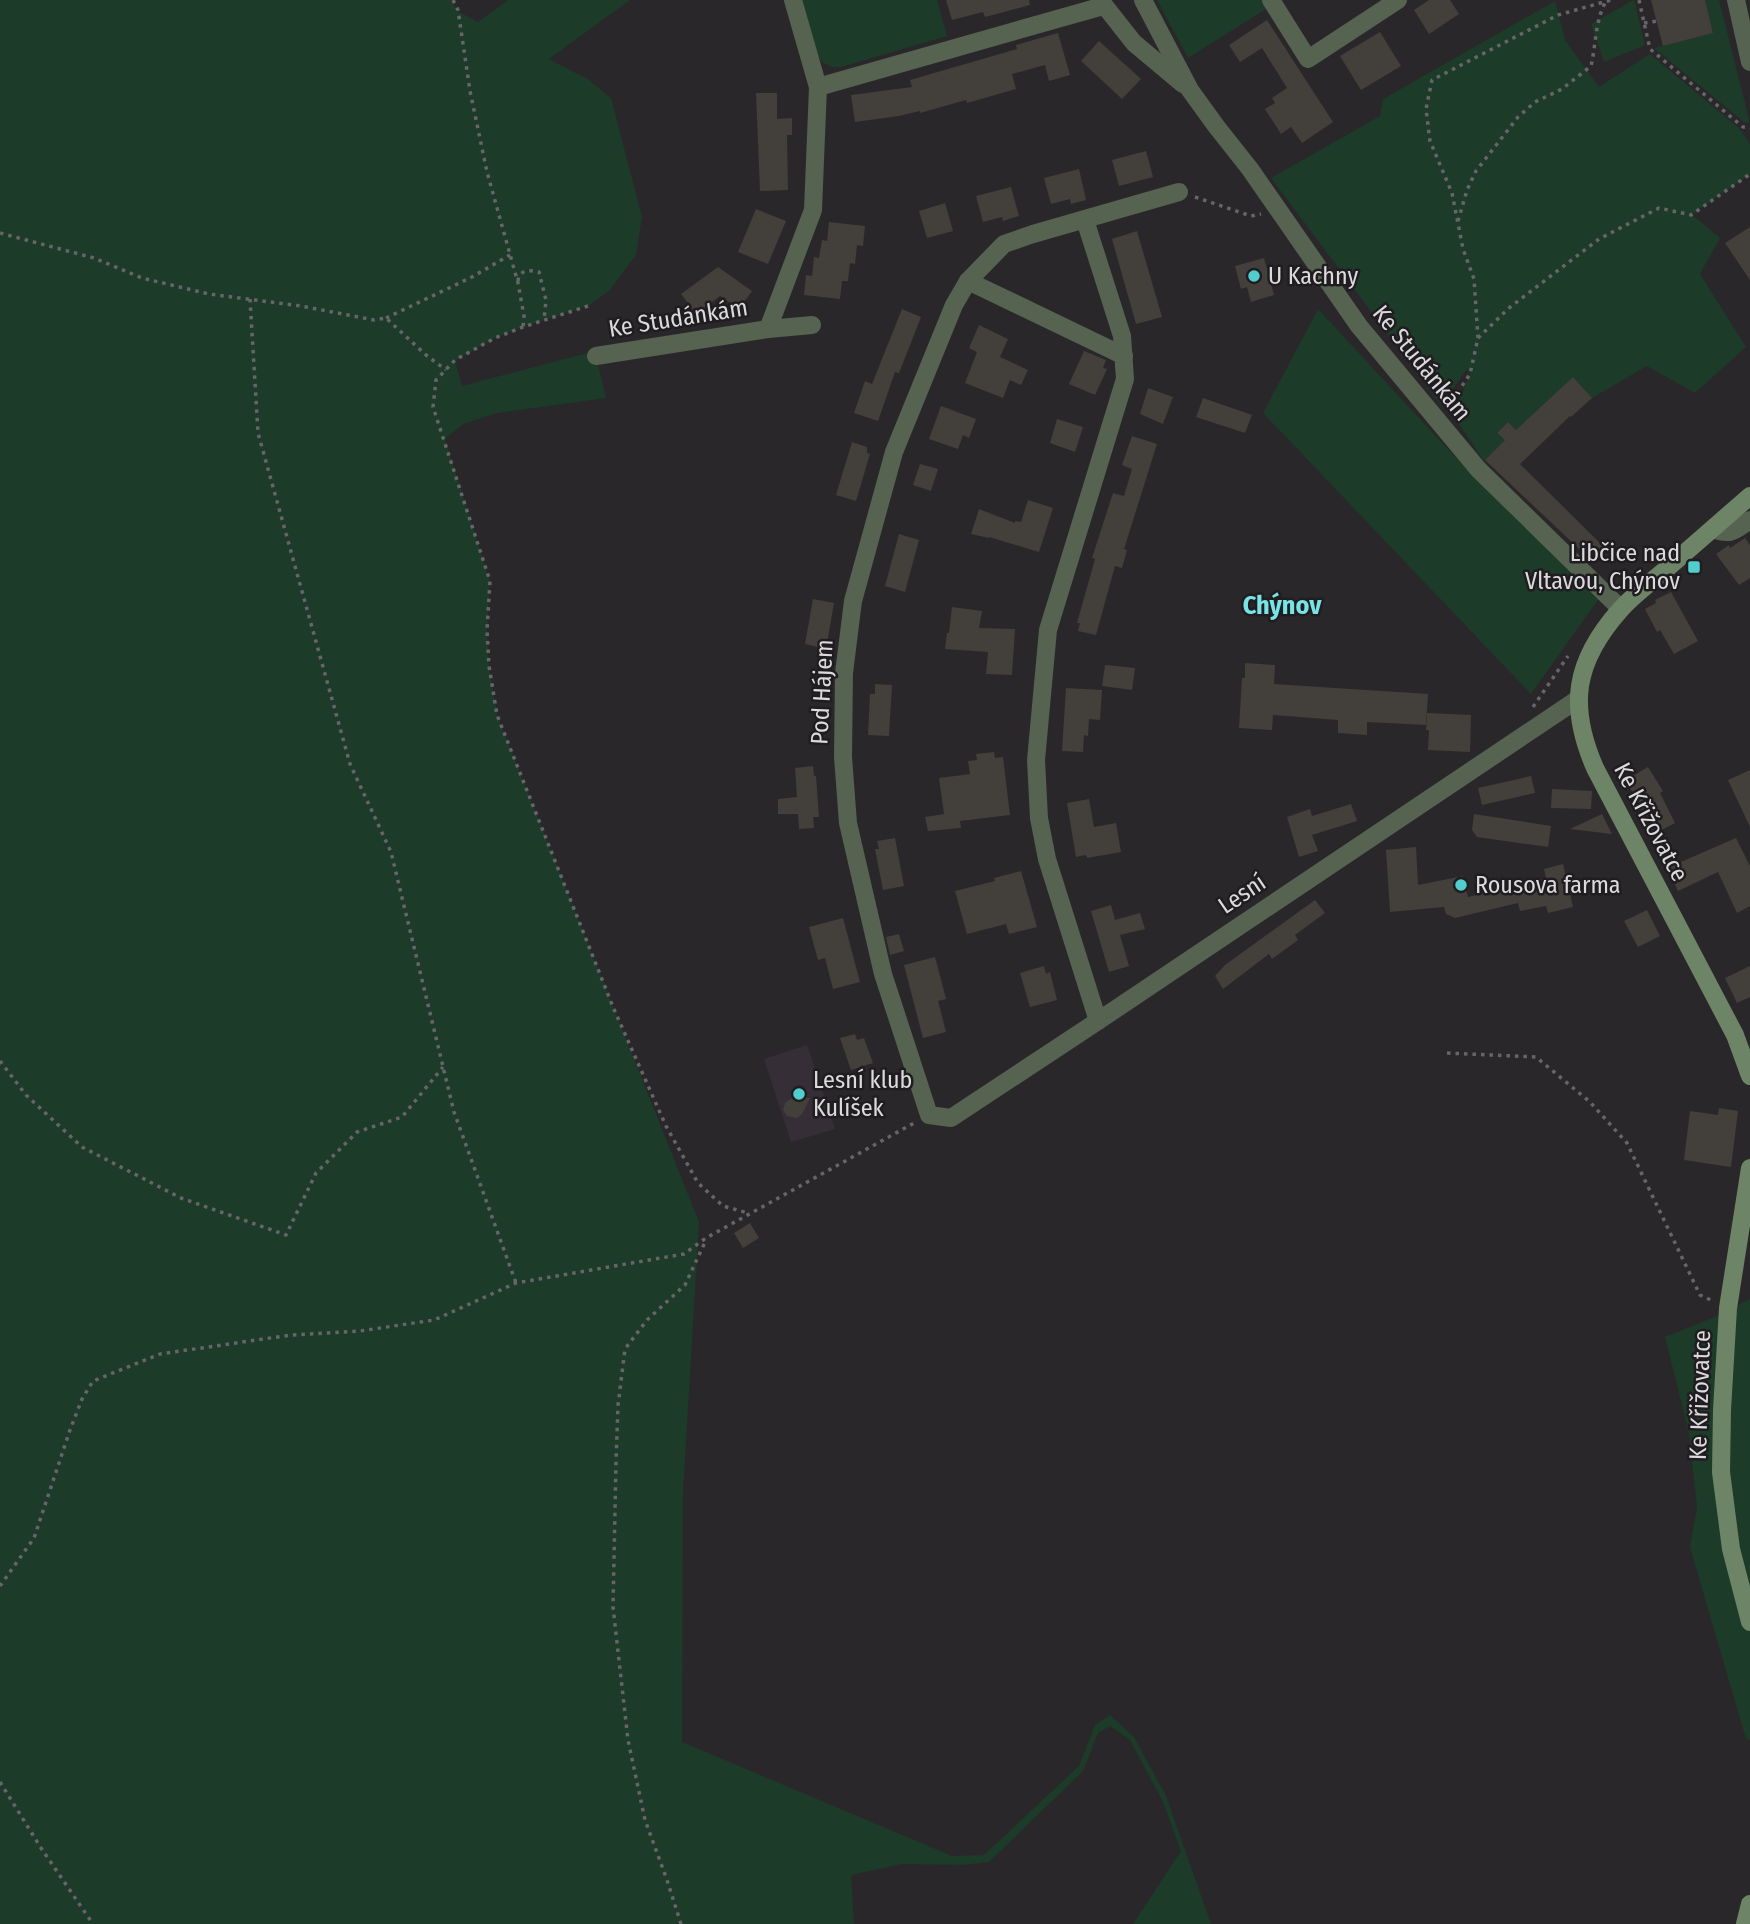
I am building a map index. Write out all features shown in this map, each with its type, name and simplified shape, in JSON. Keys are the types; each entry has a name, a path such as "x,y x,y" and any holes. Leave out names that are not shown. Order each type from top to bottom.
{"street":[{"name":"Ke Studánkám","path":"768,329 813,209 818,87 793,0"},
{"name":"Ke Studánkám","path":"1143,0 1190,90 1250,169 1359,326 1478,469 1620,609"},
{"path":"1271,0 1308,59 1398,0"},
{"path":"1736,0 1746,16 1750,62"},
{"name":"Ke Studánkám","path":"818,87 1102,3 1134,43 1190,90"},
{"name":"Pod Hájem","path":"929,1115 883,974 848,823 843,757 844,673 853,601 894,452 954,305 968,281 1004,244 1179,192"},
{"path":"1085,220 1122,336 1125,379 1048,630 1036,760 1039,818 1047,859 1098,1021"},
{"path":"968,281 1124,356"},
{"name":"Ke Studánkám","path":"596,355 768,329 813,325"},
{"name":"Ke Křižovatce","path":"1750,496 1620,609 1598,639 1587,660 1581,676 1578,699 1581,731 1595,768 1735,1035 1750,1074"},
{"path":"1713,528 1724,533 1734,531 1750,520"},
{"name":"Lesní","path":"929,1115 951,1118 1578,699"},
{"name":"Ke Křižovatce","path":"1750,1168 1728,1308 1721,1472 1731,1549 1750,1622"},
{"path":"1745,1924 1750,1904"}],"path":[{"path":"453,0 458,10 470,91 487,172 518,283 524,316 523,327"},
{"path":"1639,0 1650,49 1743,127 1750,128"},
{"path":"1438,421 1470,374 1478,338 1474,279 1463,249 1452,193 1430,141 1426,109 1432,80 1558,15 1609,1"},
{"path":"1458,223 1467,190 1476,171 1518,117 1535,102 1562,89 1591,66 1596,47 1599,13 1609,1"},
{"path":"1644,23 1657,21"},
{"path":"1478,338 1509,308 1599,239 1659,208 1691,215 1750,174"},
{"path":"1179,192 1251,216 1279,211"},
{"path":"0,233 94,258 142,278 209,294 339,312 374,320 386,318 472,277 510,255"},
{"path":"518,283 518,277 523,272 539,272 546,300 544,320"},
{"path":"250,299 258,433 350,764 391,852 454,1112 516,1283"},
{"path":"588,306 495,338 455,360 436,380 433,407 490,581 487,630 489,666 497,715 613,1007 666,1126 698,1183 723,1206 750,1213"},
{"path":"386,318 446,370"},
{"path":"1447,1053 1536,1057 1590,1102 1627,1143 1700,1295 1728,1308"},
{"path":"0,1061 26,1095 82,1147 181,1198 286,1235 316,1173 357,1132 402,1117 443,1067"},
{"path":"0,1586 34,1538 69,1430 93,1381 160,1354 291,1335 360,1331 434,1320 516,1283 684,1254 750,1213 929,1115"},
{"path":"681,1924 645,1820 628,1740 613,1607 618,1405 625,1349 648,1320 685,1285 706,1238"},
{"path":"0,1782 93,1924"}],"shaded area":[{"name":"Lesní klub Kulíšek","path":"807,1045 835,1129 791,1142 764,1059"}],"green space":[{"path":"0,0 451,0 459,12 478,22 508,0 630,0 549,59 589,80 611,98 642,217 636,255 609,291 588,306 495,338 455,361 462,386 595,351 606,398 497,413 463,424 445,439 490,581 487,630 489,666 497,715 699,1222 683,1492 682,1742 952,1856 984,1855 1079,1766 1095,1725 1110,1715 1134,1737 1166,1796 1211,1924 1133,1924 1181,1851 1163,1802 1130,1740 1110,1726 1098,1733 1083,1771 989,1862 962,1865 902,1864 851,1875 854,1924 0,1924"},
{"path":"802,0 937,0 947,36 841,67 831,66 822,62 818,56"},
{"path":"1157,0 1271,0 1274,4 1188,58"},
{"path":"1634,0 1645,45 1604,62 1591,24"},
{"path":"1705,0 1719,0 1750,123 1744,122 1654,48 1713,33"},
{"path":"1555,1 1565,40 1599,87 1650,54 1740,129 1750,144 1750,174 1692,215 1720,238 1700,274 1746,347 1695,393 1647,366 1592,398 1573,378 1516,430 1508,422 1497,433 1505,440 1484,461 1453,415 1470,374 1467,369 1441,405 1271,178 1380,116 1383,99"},
{"path":"1318,309 1470,473 1600,597 1531,694 1263,413"},
{"path":"1750,1299 1750,1740 1746,1739 1690,1547 1697,1507 1689,1433 1665,1337 1720,1315"}],"building":[{"path":"946,0 1029,0 1030,5 985,17 983,12 952,20"},
{"path":"1429,0 1450,0 1459,14 1429,34 1414,10"},
{"path":"1651,0 1705,0 1713,33 1663,46"},
{"path":"1267,20 1333,122 1302,143 1291,127 1281,134 1265,109 1275,103 1272,98 1287,88 1262,48 1240,62 1229,45"},
{"path":"1380,32 1401,66 1361,90 1340,56"},
{"path":"1058,33 1070,75 1049,81 1045,65 1012,74 1016,89 920,113 855,122 851,95 912,87 910,80 1017,49 1016,45"},
{"path":"1099,41 1141,79 1122,99 1081,61"},
{"path":"756,93 777,93 777,119 792,118 792,135 787,135 788,190 760,191"},
{"path":"1146,151 1153,177 1119,186 1112,160"},
{"path":"1079,169 1086,200 1071,204 1070,199 1051,204 1044,178"},
{"path":"1011,187 1019,216 1003,221 1002,217 983,222 976,196"},
{"path":"945,203 953,231 927,238 919,211"},
{"path":"756,209 786,221 768,264 738,252"},
{"path":"829,222 865,226 863,246 857,245 855,264 850,263 848,281 842,281 840,299 804,295 806,275 812,276 814,257 819,258 822,240 827,241"},
{"path":"1750,227 1750,280 1725,243"},
{"path":"1137,231 1162,317 1136,324 1112,239"},
{"name":"U Kachny","path":"1264,258 1274,295 1251,302 1247,287 1241,289 1235,266"},
{"path":"718,267 752,291 739,309 720,296 696,314 681,294"},
{"path":"902,309 921,317 899,373 895,372 878,421 854,413 865,381 872,384"},
{"path":"979,325 1008,339 1000,357 1028,370 1021,385 1010,380 1003,398 965,383 977,352 969,348"},
{"path":"1084,351 1106,360 1103,368 1107,369 1095,395 1069,384"},
{"path":"1573,377 1592,398 1520,464 1606,549 1593,562 1485,460 1505,440 1497,433 1508,422 1516,430"},
{"path":"1148,388 1173,397 1163,424 1140,414"},
{"path":"1203,398 1252,415 1245,433 1196,417"},
{"path":"941,406 976,419 969,438 963,435 958,449 929,439"},
{"path":"1057,419 1083,427 1075,452 1050,443"},
{"path":"1132,436 1157,444 1124,549 1127,550 1122,568 1115,566 1096,635 1078,631 1080,623 1077,623 1095,559 1092,558 1113,493 1124,496 1132,469 1122,465"},
{"path":"852,442 867,447 867,453 870,454 856,501 836,495"},
{"path":"920,464 938,469 931,491 913,485"},
{"path":"1028,500 1053,508 1039,552 971,534 979,509 1015,523 1021,522"},
{"path":"899,534 919,540 905,592 885,586"},
{"path":"1745,538 1750,545 1750,578 1739,585 1716,554"},
{"path":"1671,592 1698,641 1674,654 1660,630 1657,632 1645,609"},
{"path":"813,599 834,603 826,649 805,644"},
{"path":"952,607 982,611 979,628 1015,629 1012,675 986,674 988,652 945,649"},
{"path":"1245,663 1275,665 1274,684 1428,694 1426,725 1367,722 1367,735 1338,733 1338,720 1273,715 1272,730 1239,728"},
{"path":"1105,665 1135,668 1132,690 1102,686"},
{"path":"875,684 892,685 889,736 868,735 870,694 875,694"},
{"path":"1066,688 1102,690 1100,720 1089,719 1083,752 1062,751"},
{"path":"1427,713 1471,715 1470,752 1428,750"},
{"path":"994,752 995,758 1003,757 1010,815 960,821 961,828 928,831 925,817 944,814 939,778 970,774 968,761 977,760 976,754"},
{"path":"813,766 819,817 813,817 814,828 799,829 798,814 778,814 778,799 797,797 795,768"},
{"path":"1648,767 1663,791 1660,793 1675,823 1650,836 1638,813 1642,811 1626,780"},
{"path":"1750,770 1750,827 1728,780"},
{"path":"1531,776 1535,793 1482,805 1478,788"},
{"path":"1552,789 1592,791 1591,809 1551,808"},
{"path":"1089,799 1094,827 1116,823 1121,852 1087,858 1086,855 1076,857 1067,803"},
{"path":"1351,804 1357,821 1312,835 1318,851 1299,857 1287,817 1310,809 1312,816"},
{"path":"1474,814 1551,826 1548,847 1477,837 1472,830"},
{"path":"1602,814 1612,834 1570,829"},
{"path":"895,838 904,886 883,890 875,849 879,849 877,841"},
{"path":"1736,838 1750,866 1750,906 1737,913 1718,872 1678,891 1667,868"},
{"path":"1416,847 1418,885 1463,876 1468,897 1546,878 1544,869 1563,864 1573,907 1548,913 1546,906 1520,911 1518,903 1455,918 1446,914 1444,907 1390,912 1386,850"},
{"path":"1021,871 1037,927 1009,934 1006,924 967,934 955,891"},
{"path":"1315,900 1325,913 1295,935 1298,940 1272,959 1269,954 1223,989 1215,976 1225,965"},
{"path":"1111,905 1115,920 1140,913 1145,929 1120,935 1129,966 1109,972 1091,911"},
{"path":"1647,910 1660,936 1638,947 1624,921"},
{"path":"843,918 860,982 833,989 825,958 818,960 809,927"},
{"path":"899,934 904,951 890,955 886,937"},
{"path":"935,957 946,999 938,1001 946,1032 923,1038 904,965"},
{"path":"1044,966 1046,974 1050,972 1057,1000 1030,1007 1020,973"},
{"path":"1750,966 1750,997 1737,1003 1725,978"},
{"path":"855,1034 857,1040 864,1038 873,1063 851,1070 840,1038"},
{"path":"792,1098 810,1098 797,1118 787,1116 783,1110 785,1103"},
{"path":"1719,1108 1738,1111 1731,1167 1684,1160 1690,1111 1718,1115"},
{"path":"750,1223 759,1238 743,1248 734,1233"}],"place":[{"name":"U Kachny","path":"1254,276"},
{"name":"Libčice nad Vltavou, Chýnov","path":"1694,567"},
{"name":"Rousova farma","path":"1461,885"},
{"name":"Lesní klub Kulíšek","path":"799,1094"}],"district":[{"name":"Chýnov","path":"1282,605"}]}
